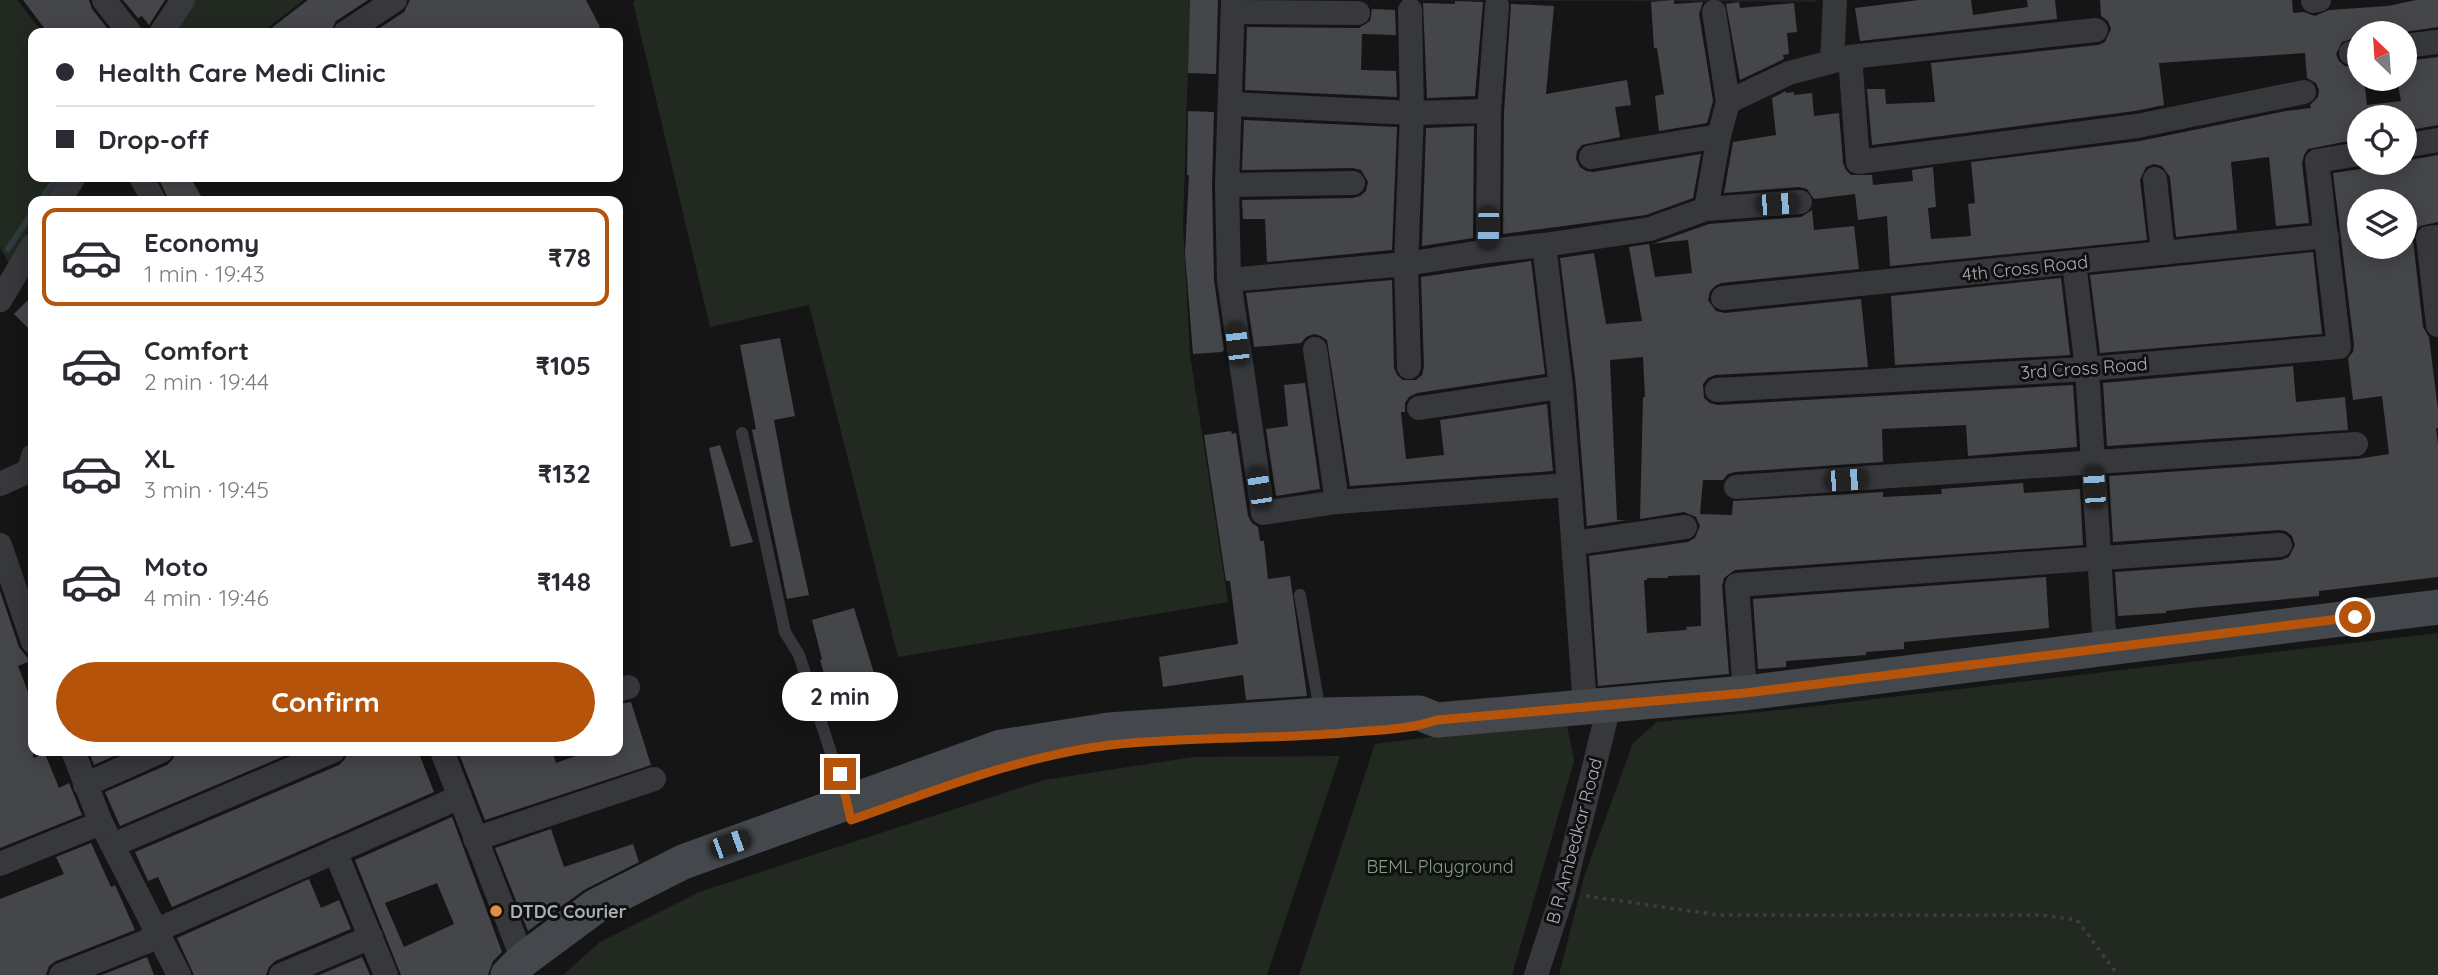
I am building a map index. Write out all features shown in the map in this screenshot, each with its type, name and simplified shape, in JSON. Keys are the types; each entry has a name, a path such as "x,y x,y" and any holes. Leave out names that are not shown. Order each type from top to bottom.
{"main road":[{"path":"522,970 596,906 683,862 849,811 1059,752 1206,738 1328,735 1420,726 1437,720 1745,693 2438,607"},
{"path":"849,811 1001,747 1109,730 1321,715 1419,713 1437,720"}],"street":[{"path":"104,0 126,28"},
{"path":"164,28 183,0"},
{"path":"353,28 395,0"},
{"path":"1835,0 1841,59 1858,162 2137,125 2304,92"},
{"path":"2313,1 2319,0"},
{"path":"1358,13 1233,6 1227,185 1228,280 1263,513 1337,502 1569,485"},
{"path":"1488,251 1489,111 1497,6"},
{"path":"1409,368 1406,264 1412,113 1410,10"},
{"path":"1706,209 1728,102 1714,12"},
{"path":"1728,102 1789,73 1841,59 2096,30"},
{"path":"2417,44 2438,42"},
{"path":"1230,104 1412,113 1489,111"},
{"path":"1591,157 1719,136"},
{"path":"2417,144 2438,140"},
{"path":"2327,236 2316,161 2347,156"},
{"path":"2155,179 2163,253"},
{"path":"1227,185 1353,183"},
{"path":"1228,280 1406,264 1650,229 1706,209 1800,202"},
{"name":"4th Cross Road","path":"1723,298 2327,236"},
{"name":"3rd Cross Road","path":"1717,390 2087,369 2339,347 2327,236"},
{"path":"2438,237 2427,238 2438,325"},
{"name":"B R Ambedkar Road","path":"1536,975 1563,893 1597,707 1575,543 1562,387 1544,245"},
{"path":"0,300 28,253"},
{"path":"2074,263 2087,369 2105,648"},
{"path":"1315,349 1337,502"},
{"path":"1419,408 1562,387"},
{"path":"1736,487 2356,444"},
{"path":"0,485 28,470"},
{"path":"1575,543 1685,527"},
{"path":"0,545 5,573 28,622"},
{"path":"1745,693 1737,585 2280,545"},
{"path":"75,756 101,823 179,975"},
{"path":"85,785 150,756"},
{"path":"113,845 305,756"},
{"path":"446,756 522,970"},
{"path":"475,839 654,779"},
{"path":"61,975 148,941 157,930 460,797"},
{"path":"0,864 101,823"},
{"path":"335,850 386,975"},
{"path":"281,975 371,937"}],"lane":[{"path":"742,433 785,632 799,655 840,774 849,811"},
{"path":"1300,595 1321,715"}],"path":[{"path":"1563,893 1719,915 2042,915 2077,920 2118,975"}],"shaded area":[{"path":"1368,0 1816,0 1816,2"}],"green space":[{"path":"0,0 17,0 39,28 28,28 28,182 56,182 48,196 28,196 28,232 10,265 0,248"},
{"path":"193,0 304,0 268,28 176,28"},
{"path":"1190,0 1183,225 1190,355 1228,602 898,657 809,305 710,327 633,2"},
{"path":"2438,633 2438,975 1559,975 1584,877 1633,743 1657,722 1781,710"},
{"name":"BEML Playground","path":"1566,720 1574,761 1512,975 1299,975 1375,744"},
{"path":"1340,756 1267,975 563,975 600,942 699,892 1044,780 1193,757"}],"building":[{"path":"23,0 89,0 92,9 107,28 44,28"},
{"path":"123,0 165,0 149,25 142,16 138,18"},
{"path":"308,0 368,0 336,21 332,28 272,28"},
{"path":"410,0 586,0 600,27 380,28 404,12"},
{"path":"1190,0 1218,0 1216,74 1188,73"},
{"path":"1674,0 1674,4 1703,2 1699,14 1713,101 1707,123 1659,131 1655,96 1664,94 1657,48 1654,48 1651,2"},
{"path":"1919,0 1971,0 1973,15 2028,7 2027,0 2055,0 2057,19 1860,41 1855,8"},
{"path":"2100,0 2292,0 2293,13 2304,12 2315,16 2329,10 2438,0 2438,27 2417,30 2417,21 2347,21 2347,40 2342,42 2336,54 2339,61 2347,66 2347,91 2365,91 2367,105 2347,105 2347,141 2308,149 2304,155 2302,163 2309,223 2276,226 2269,157 2231,162 2237,230 2176,237 2170,177 2162,166 2154,164 2146,167 2140,180 2147,240 1890,266 1887,216 1858,220 1855,194 1814,199 1807,189 1799,187 1724,193 1733,142 1776,135 1772,98 1786,91 1794,92 1794,95 1812,93 1814,116 1839,113 1843,163 1851,175 1872,175 1873,185 1913,181 1912,170 1933,167 1936,207 1928,208 1931,239 1971,236 1968,204 1975,203 1971,162 2140,141 2311,108 2310,105 2318,97 2316,83 2307,78 2305,53 2159,63 2164,105 1872,145 1867,89 1885,89 1886,104 1935,102 1931,63 2098,45 2105,42 2111,29 2108,21 2101,16"},
{"path":"1455,1 1483,2 1475,96 1427,98 1423,3 1455,4"},
{"path":"1739,2 1740,8 1794,3 1797,32 1787,33 1789,54 1783,55 1784,59 1740,80 1726,4"},
{"path":"1511,4 1554,6 1546,94 1627,80 1631,105 1615,107 1620,137 1582,145 1577,151 1576,159 1580,167 1593,172 1701,154 1693,198 1646,215 1503,234 1504,112"},
{"path":"1372,9 1395,10 1396,35 1362,34 1361,70 1396,71 1397,97 1245,90 1247,27 1359,28 1370,21"},
{"path":"2438,57 2438,125 2417,129 2417,105 2367,105 2401,101 2399,91 2417,91 2417,59"},
{"path":"1188,111 1214,112 1214,280 1224,350 1222,352 1193,354 1185,253 1189,175"},
{"path":"1244,120 1397,127 1392,250 1267,262 1265,219 1243,219 1242,200 1353,198 1366,191 1368,182 1361,170 1353,168 1242,170"},
{"path":"1474,126 1473,238 1422,246 1426,128"},
{"path":"2438,155 2438,222 2417,229 2417,189 2347,189 2347,259 2415,259 2423,327 2429,337 2438,410 2438,577 2319,591 2319,596 2118,616 2115,572 2281,560 2289,557 2295,545 2292,536 2279,530 2113,542 2109,476 2357,459 2389,454 2382,396 2353,400 2348,358 2354,345 2333,173 2347,171 2347,175 2417,175 2417,159"},
{"path":"160,182 193,182 201,196 167,196"},
{"path":"1812,210 1814,230 1854,226 1859,269 1721,283 1710,291 1708,300 1716,311 1725,313 1861,299 1868,367 1715,375 1703,384 1704,398 1710,403 1718,405 2073,385 2077,447 1968,456 1966,425 1882,429 1883,462 1735,472 1728,474 1723,480 1703,480 1700,514 1732,515 1733,501 1883,492 1883,497 1942,494 1941,489 2023,483 2024,493 2080,489 2083,545 1735,570 1724,578 1722,586 1729,674 1598,686 1589,556 1688,542 1695,538 1700,526 1696,517 1684,512 1640,519 1645,397 1643,357 1610,360 1617,520 1627,520 1587,526 1576,386 1560,258 1594,253 1606,324 1642,321 1629,247 1655,243 1709,224 1801,217","holes":["1688,240 1692,273 1655,277 1649,244","1700,575 1701,626 1686,627 1687,630 1647,633 1644,580"]},
{"path":"2313,252 2322,334 2100,353 2090,275"},
{"path":"1531,261 1545,374 1417,393 1409,397 1405,403 1405,412 1401,412 1406,459 1444,455 1440,420 1547,404 1553,471 1350,486 1327,340 1314,334 1301,343 1254,347 1246,293 1392,280 1394,368 1403,380 1416,380 1422,375 1424,367 1421,277"},
{"path":"2061,278 2070,355 1895,365 1891,296"},
{"path":"28,300 28,328 14,314"},
{"path":"780,338 795,416 774,420 809,595 787,599 752,430 756,429 740,345"},
{"path":"2293,366 2296,402 2345,397 2348,430 2107,446 2103,383"},
{"path":"1305,383 1320,489 1276,496 1266,429 1288,426 1284,385"},
{"path":"1231,431 1232,434 1236,433 1248,516 1258,527 1260,541 1264,541 1268,579 1290,576 1307,696 1246,700 1243,675 1163,687 1159,657 1238,644 1230,581 1226,581 1204,435"},
{"path":"720,445 753,542 731,547 709,448"},
{"path":"2046,577 2049,628 1904,642 1904,649 1866,652 1866,655 1786,661 1786,667 1758,669 1753,599"},
{"path":"0,591 19,647 28,658 28,662 18,666 28,692 28,756 46,756 59,788 69,783 82,815 0,848"},
{"path":"854,608 874,673 871,674 880,708 838,720 820,660 822,659 812,620"},
{"path":"631,702 651,765 485,820 460,756 554,756 556,763 576,756 623,756 623,703"},
{"path":"91,756 114,756 94,765"},
{"path":"174,756 284,756 120,826 105,792 167,765"},
{"path":"346,756 420,756 434,792 172,907 158,877 148,881 135,852 339,765"},
{"path":"452,817 502,952 493,961 488,975 401,975 355,860","holes":["437,883 454,924 404,947 385,903"]},
{"path":"551,829 564,867 633,844 639,862 584,890 528,931 495,848"},
{"path":"91,843 111,887 115,885 135,930 56,961 49,966 46,975 0,975 0,899 64,874 56,857"},
{"path":"309,879 321,908 339,900 351,929 275,961 266,975 194,975 177,938"},
{"path":"147,957 154,975 102,975"},
{"path":"362,957 370,975 319,975"}],"waterway":[{"path":"44,196 53,182"},
{"path":"8,249 28,219"}],"place":[{"name":"DTDC Courier","path":"496,911"}],"route":[{"path":"840,774 851,820 968,779 1059,752 1206,738 1328,735 1420,726 1437,720 1745,693 2355,617"}]}
